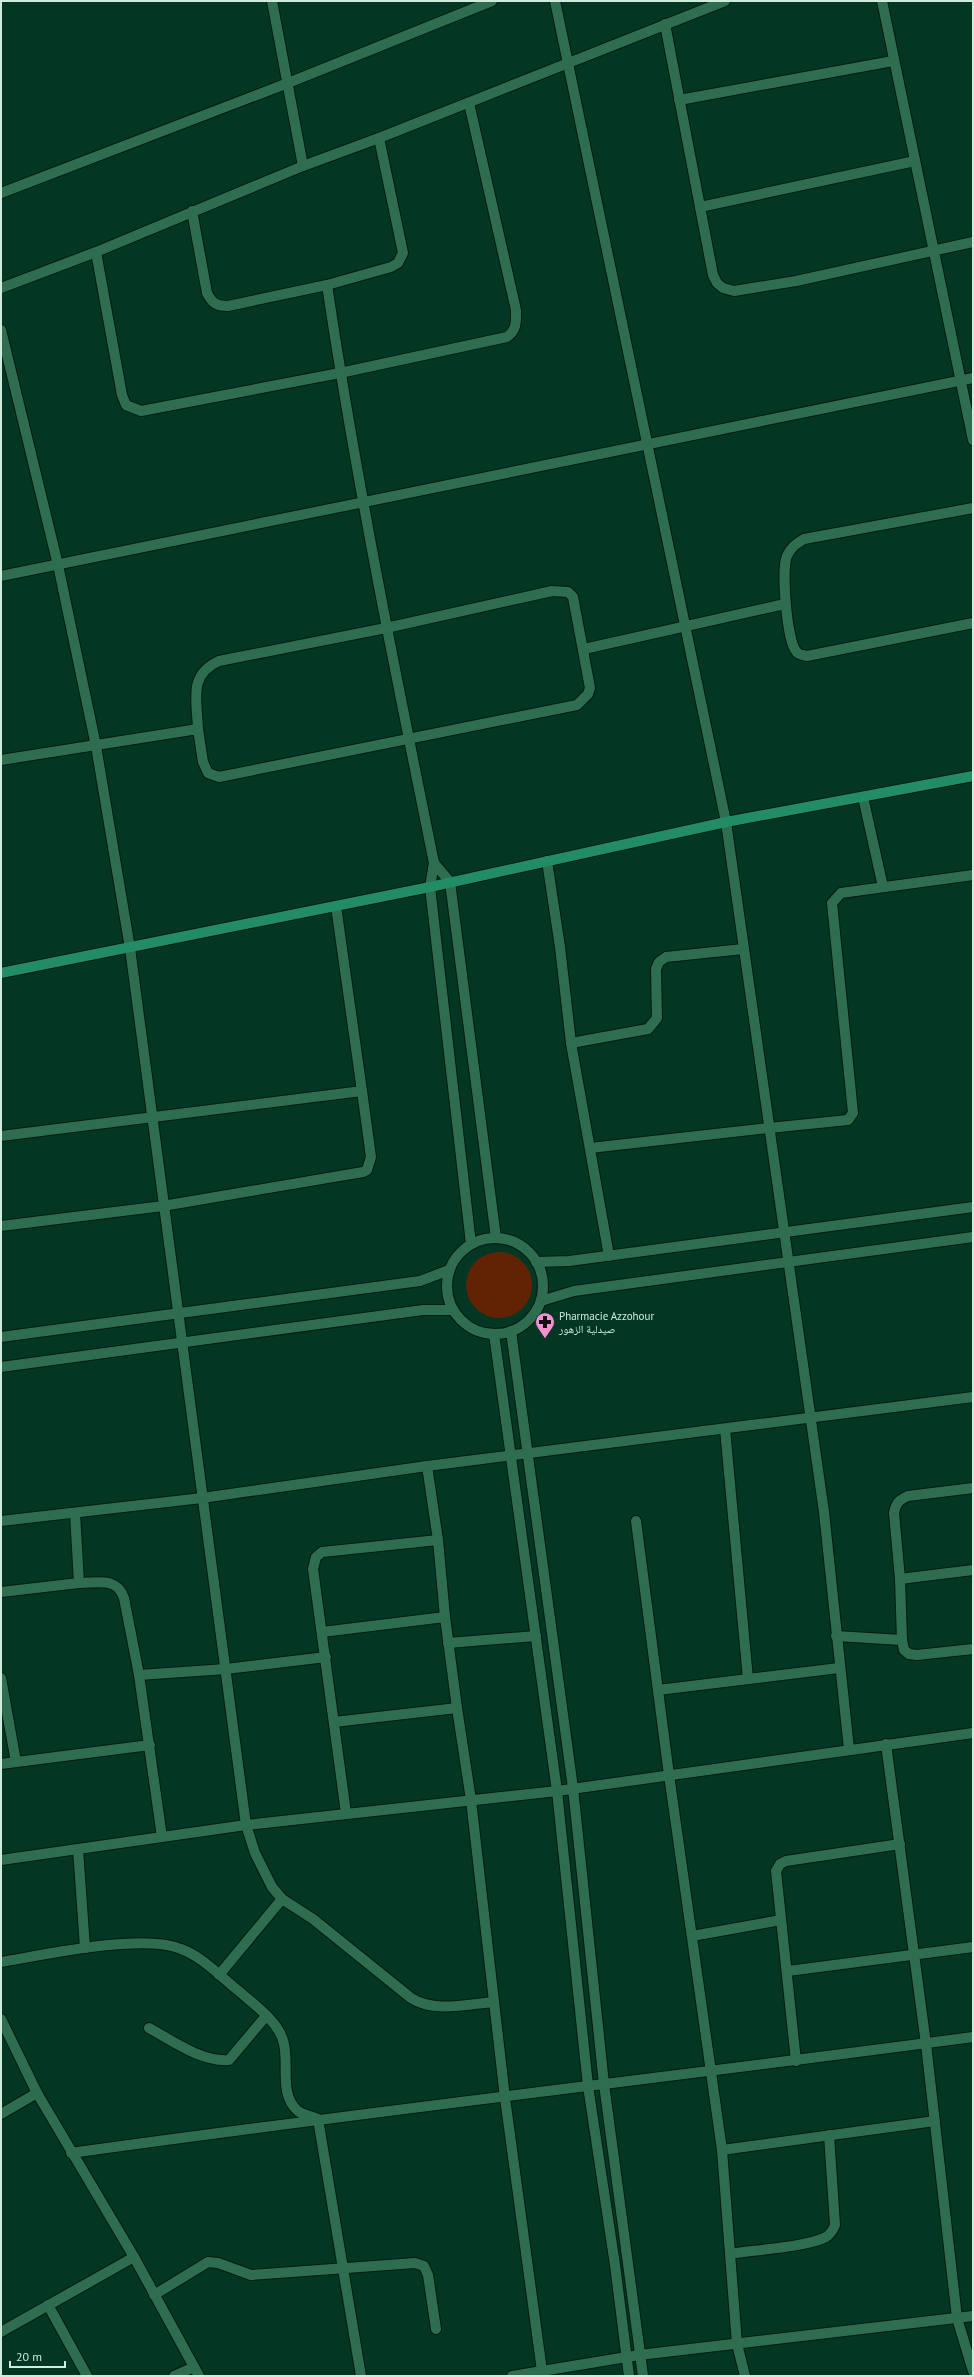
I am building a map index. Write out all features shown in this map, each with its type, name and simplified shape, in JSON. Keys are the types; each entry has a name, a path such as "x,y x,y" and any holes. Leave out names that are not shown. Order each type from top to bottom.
{"main road":[{"path":"1,972 130,948 430,887 726,822 973,776"}],"street":[{"path":"272,1 303,166"},
{"path":"1,192 288,83 492,1"},
{"path":"555,1 567,64 649,444 684,628 726,822 783,1232 824,1512 839,1668 850,1749"},
{"path":"1,288 96,252 303,166 469,103 726,1"},
{"path":"882,1 893,61 973,440"},
{"path":"665,24 713,275 717,283 723,288 734,291 796,281 934,252 973,242"},
{"path":"679,100 893,61"},
{"path":"96,252 122,395 126,405 131,409 141,411 340,373 507,337 513,333 516,324 516,310 469,103"},
{"path":"192,211 207,293 212,302 219,306 228,306 327,285 391,267 401,259 403,252 379,138"},
{"path":"700,207 915,161"},
{"path":"327,285 340,373 386,628 434,863 430,887 471,1244"},
{"path":"1,330 58,565 96,746 130,948 154,1118 163,1206 177,1314 246,1825 255,1853 272,1887 282,1898 313,1918 418,2003 436,2006 494,2002"},
{"path":"1,576 973,378"},
{"path":"973,508 804,539 792,546 784,563 785,604 793,646 796,652 807,656 973,623"},
{"path":"561,590 568,592 573,597 584,649 590,688 588,694 577,705 219,777 208,773 203,762 198,729 197,682 206,666 219,661 386,628 561,590"},
{"path":"584,649 684,628 785,604"},
{"path":"1,760 198,729"},
{"path":"863,797 883,887"},
{"path":"547,861 560,947 571,1043 608,1256"},
{"path":"434,863 450,882 496,1238"},
{"path":"590,1148 848,1120 853,1113 832,903 841,893 973,875"},
{"path":"1,1226 163,1206 367,1170 371,1157 336,906"},
{"path":"571,1043 648,1029 653,1025 657,1018 656,969 659,962 666,957 743,949"},
{"path":"1,1136 362,1091"},
{"path":"536,1262 569,1261 973,1207"},
{"path":"541,1301 574,1291 973,1237"},
{"path":"496,1238 512,1241 521,1247 536,1262 542,1274 543,1288 541,1301 534,1314 524,1325 511,1331 494,1334 478,1331 464,1323 453,1310 447,1291 449,1270 454,1260 471,1244 496,1238"},
{"path":"1,1337 420,1281 449,1270"},
{"path":"1,1367 423,1310 453,1310"},
{"path":"511,1331 526,1454 573,1788 604,2084 643,2376"},
{"path":"494,1334 557,1790 588,2086 616,2265 628,2376"},
{"path":"1,1520 202,1498 427,1466 811,1419 973,1397"},
{"path":"725,1429 748,1679"},
{"path":"427,1466 438,1540 448,1642 471,1800 494,2002 542,2371"},
{"path":"973,1488 908,1496 900,1499 896,1505 894,1513 900,1578 902,1640 904,1650 909,1654 973,1649"},
{"path":"75,1513 79,1583"},
{"path":"636,1521 669,1775 712,2071 722,2150 737,2344 745,2376"},
{"path":"346,1813 313,1569 316,1557 322,1552 438,1540"},
{"path":"900,1578 973,1570"},
{"path":"1,1592 79,1583 107,1583 116,1585 121,1589 139,1675 162,1837"},
{"path":"322,1632 445,1617"},
{"path":"448,1642 536,1636"},
{"path":"836,1636 902,1640"},
{"path":"139,1675 226,1669 326,1657"},
{"path":"658,1690 839,1668"},
{"path":"1,1678 16,1762"},
{"path":"334,1722 457,1708"},
{"path":"1,1860 246,1825 573,1788 973,1733"},
{"path":"886,1744 926,2044 957,2318 973,2371"},
{"path":"1,1764 150,1745"},
{"path":"796,2061 788,1971 775,1878 776,1871 780,1864 786,1861 900,1844"},
{"path":"78,1849 85,1948"},
{"path":"218,1975 282,1898"},
{"path":"692,1936 781,1920"},
{"path":"1,1962 85,1948 145,1943 168,1945 193,1955 275,2024 284,2044 286,2091 290,2100 299,2111 318,2119"},
{"path":"788,1971 973,1948"},
{"path":"149,2028 204,2057 216,2061 229,2060 266,2016"},
{"path":"1,2019 37,2093 71,2153 134,2257 196,2372 174,2376"},
{"path":"71,2153 318,2119 506,2098 588,2086 796,2061 973,2037"},
{"path":"1,2114 37,2093"},
{"path":"318,2119 361,2376"},
{"path":"722,2150 935,2120"},
{"path":"730,2254 812,2241 826,2237 832,2231 835,2225 829,2135"},
{"path":"1,2332 134,2257"},
{"path":"154,2295 208,2262 218,2263 250,2275 415,2263 424,2266 428,2275 436,2329"},
{"path":"48,2305 87,2376"},
{"path":"512,2376 639,2355 973,2316"}],"shaded area":[{"path":"492,1252 506,1252 518,1257 527,1266 532,1278 530,1298 523,1309 506,1318 492,1318 480,1313 471,1304 466,1292 466,1278 471,1266 480,1257"}],"place":[{"name":"Pharmacie Azzohour صيدلية الزهور","path":"545,1339"}]}
